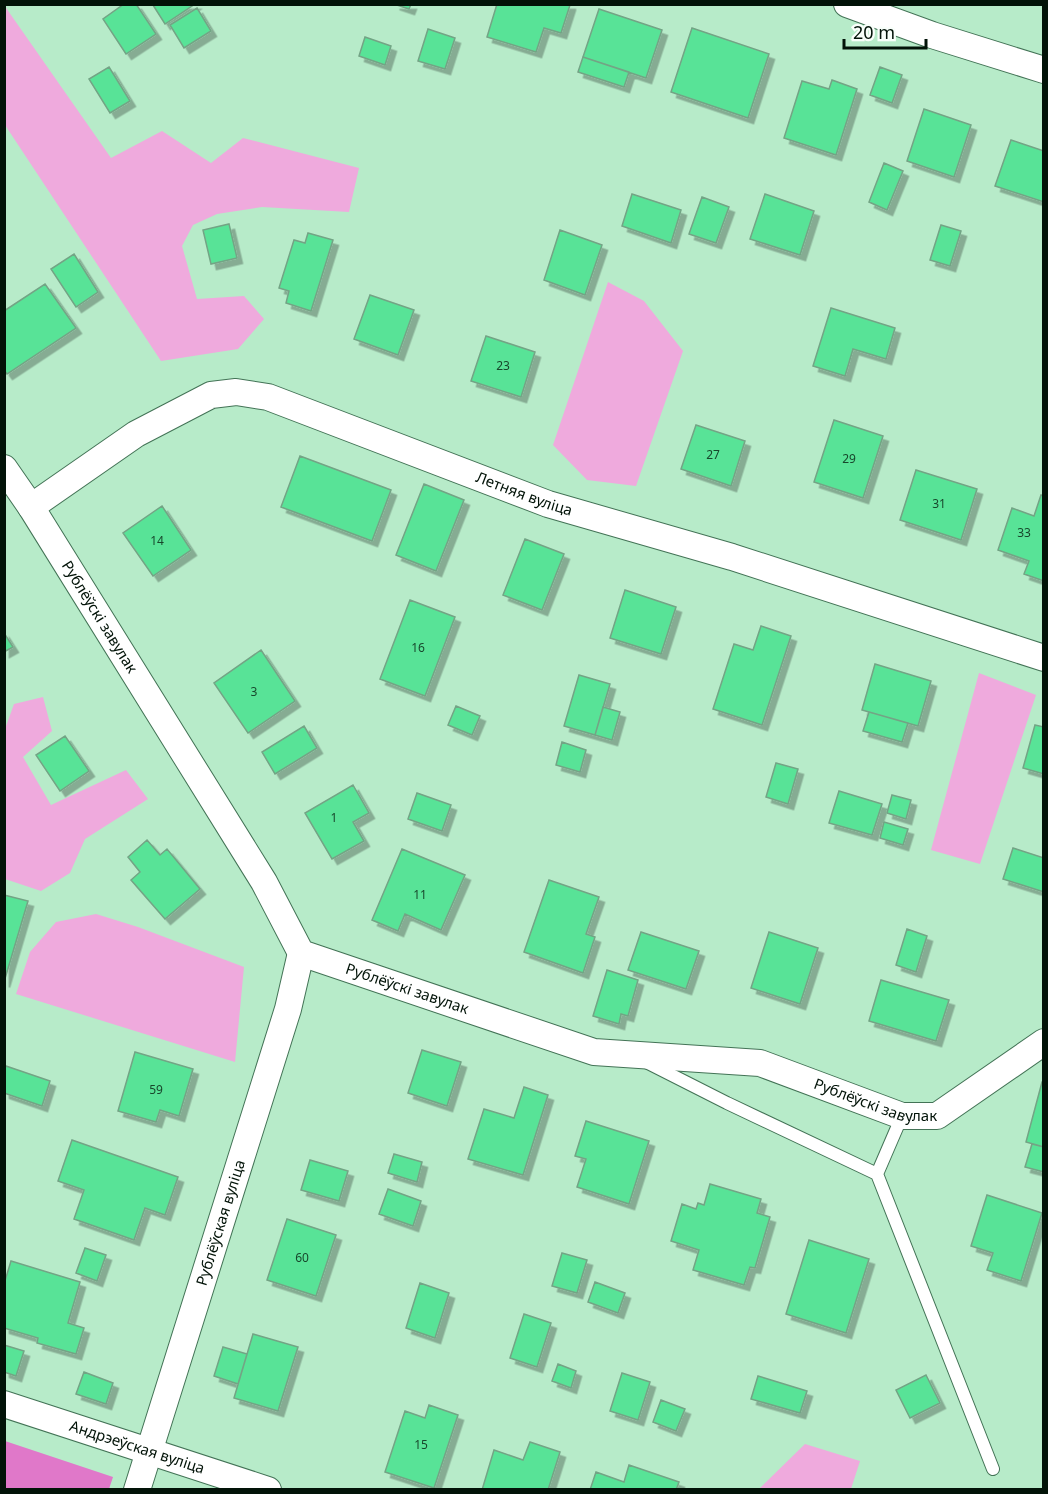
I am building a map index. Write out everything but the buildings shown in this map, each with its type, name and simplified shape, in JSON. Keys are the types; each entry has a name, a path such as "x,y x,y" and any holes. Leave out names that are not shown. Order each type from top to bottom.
{"street":[{"path":"847,4 932,35 1044,69"},
{"name":"Летняя вуліца","path":"30,507 136,434 211,395 236,392 268,397 548,504 732,557 1044,658"},
{"name":"Рублёўскі завулак","path":"7,478 30,507 264,882 301,953 594,1052 760,1063 902,1116 937,1116 1044,1042"},
{"name":"Рублёўская вуліца","path":"137,1490 288,1009 301,953"},
{"name":"Андрэеўская вуліца","path":"4,1404 268,1490"}],"lane":[{"path":"632,1055 877,1174 993,1469"},
{"path":"877,1174 902,1116"}],"shaded area":[{"path":"4,5 111,158 162,131 211,163 243,138 359,168 349,212 262,207 217,214 193,225 182,246 197,299 244,296 264,319 238,349 161,361 5,125"},
{"path":"608,282 644,301 683,351 636,486 587,480 553,445"},
{"path":"979,673 1036,695 980,864 931,850"},
{"path":"43,697 52,731 23,757 51,805 126,770 148,799 85,839 70,873 41,891 5,879 5,729 14,704"},
{"path":"96,914 138,927 244,967 235,1062 16,994 30,952 56,922"},
{"path":"5,1441 113,1477 109,1489 5,1489"},
{"path":"805,1444 860,1461 851,1489 759,1489"}]}
